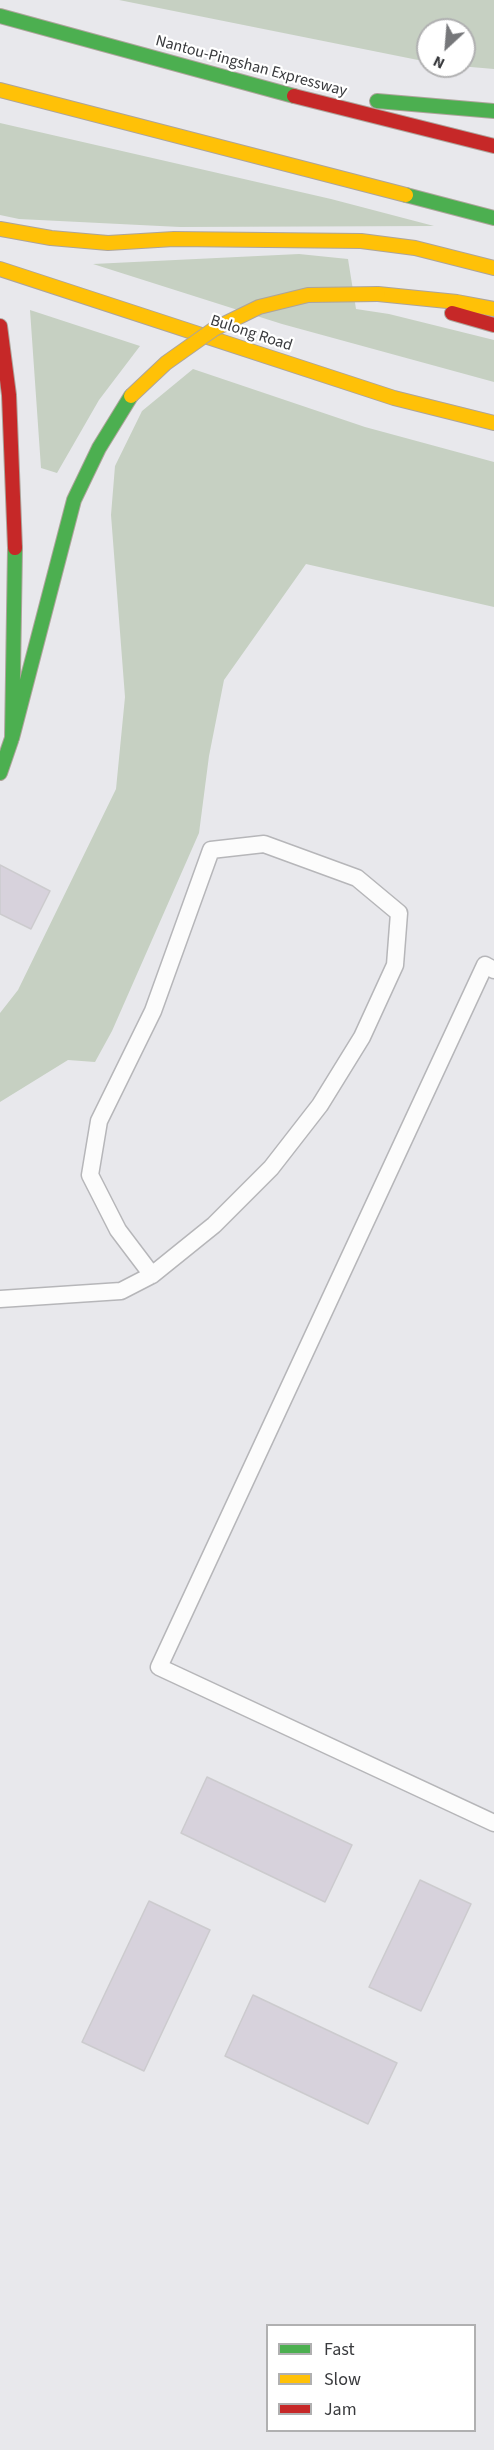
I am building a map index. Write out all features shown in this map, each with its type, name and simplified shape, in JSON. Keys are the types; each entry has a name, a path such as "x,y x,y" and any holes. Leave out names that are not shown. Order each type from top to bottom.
{"main road":[{"name":"Nantou-Pingshan Expressway","path":"0,16 494,146"},
{"path":"223,76 303,92 418,106 494,111"},
{"path":"0,90 494,218"},
{"path":"0,229 51,238 108,243 174,239 361,241 415,248 494,268"},
{"name":"Bulong Road","path":"0,269 394,398 494,423"},
{"path":"378,294 494,325"},
{"path":"0,773 12,738 74,500 99,448 131,396 166,363 214,329 259,307 308,295 378,294 457,302 494,309"},
{"path":"0,326 15,513 12,738"}],"street":[{"path":"0,1299 121,1291 152,1275 214,1225 271,1168 320,1106 362,1037 395,965 399,913 357,878 264,844 211,850 153,1011 99,1121 90,1175 118,1230 152,1275"},
{"path":"494,970 485,965 159,1666 494,1822"}],"green space":[{"path":"119,0 494,0 494,69 476,67 476,18 416,18 416,60"},
{"path":"0,123 331,199 434,226 180,227 19,219 0,215"},
{"path":"299,254 348,259 356,309 389,314 494,340 494,382 282,324 93,264"},
{"path":"30,310 140,346 99,400 57,473 41,468"},
{"path":"193,369 365,427 494,462 494,607 306,564 224,680 209,756 199,833 112,1031 95,1062 68,1060 0,1102 0,1013 18,990 116,789 125,697 111,515 115,466 142,411"}],"building":[{"path":"0,865 50,891 31,929 0,914"},
{"path":"207,1777 352,1845 325,1902 181,1833"},
{"path":"420,1880 471,1904 421,2011 369,1987"},
{"path":"149,1901 210,1930 144,2071 82,2042"},
{"path":"253,1995 397,2063 368,2124 225,2056"}],"traffic: fast":[{"path":"0,16 294,96"},
{"path":"377,101 494,111"},
{"path":"406,195 494,218"},
{"path":"0,773 12,738 74,500 99,448 131,396"},
{"path":"12,738 15,548"}],"traffic: slow":[{"path":"0,90 406,195"},
{"path":"0,229 51,238 108,243 174,239 361,241 415,248 494,268"},
{"path":"0,269 394,398 494,423"},
{"path":"378,294 457,302 494,309"},
{"path":"131,396 166,363 214,329 259,307 308,295 378,294"}],"traffic: jam":[{"path":"294,96 494,146"},
{"path":"452,313 494,325"},
{"path":"0,326 9,395 15,548"}]}
